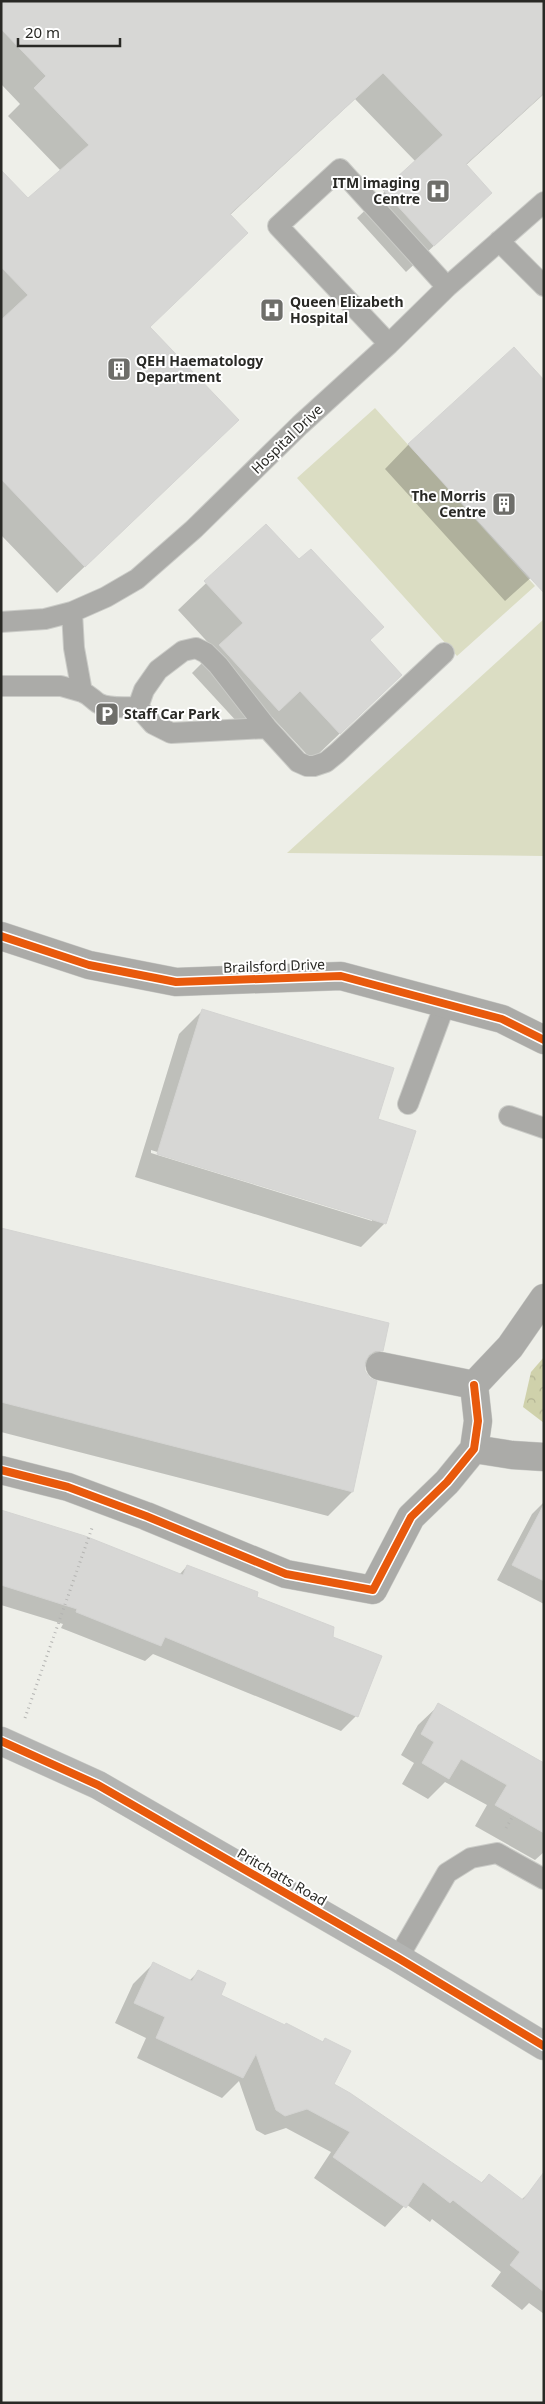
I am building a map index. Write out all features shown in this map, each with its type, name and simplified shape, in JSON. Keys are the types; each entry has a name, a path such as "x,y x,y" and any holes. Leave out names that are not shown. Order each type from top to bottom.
{"street":[{"name":"Brailsford Drive","path":"1,936 89,965 176,982 341,976 502,1019 544,1040"},
{"path":"1,1470 102,1499 286,1574 373,1590 411,1517 447,1482 474,1449 478,1421 474,1385 510,1347 544,1298"},
{"path":"380,1366 474,1385"},
{"path":"474,1449 512,1455 544,1456"},
{"name":"Pritchatts Road","path":"8,1744 98,1785 398,1958 544,2046"}],"lane":[{"path":"389,344 278,226 340,169 447,287"},
{"name":"Hospital Drive","path":"1,622 45,619 72,612 106,598 136,579 194,529 300,425 389,344 447,287 544,202"},
{"path":"499,241 544,286"},
{"path":"72,612 74,648 82,692"},
{"path":"138,707 144,690 158,670 183,651 196,648 206,653 218,665 267,728 298,762 314,766 326,762 444,653"},
{"path":"1,686 61,686 91,695 99,703 138,707 153,724 171,732 267,728"},
{"path":"408,1104 445,1004"},
{"path":"509,1116 544,1128"},
{"path":"398,1958 447,1873 471,1858 497,1853 544,1879"}],"path":[{"path":"8,1744 102,1499"}],"green space":[{"path":"375,408 535,586 457,656 297,478"},
{"path":"544,619 544,856 287,853"},
{"path":"544,1357 544,1423 523,1407 531,1372"}],"building":[{"path":"1,1 544,1 544,93 466,164 492,193 434,246 383,190 443,135 383,73 230,214 248,233 150,327 239,420 85,567 1,479 1,320 28,295 1,267 1,170 28,198 89,145 34,88 46,76 1,29"},
{"name":"The Morris Centre","path":"514,347 544,380 544,593 408,444"},
{"path":"266,524 299,559 311,549 384,627 370,640 402,675 340,734 300,691 279,711 219,645 243,623 204,581"},
{"path":"202,1009 394,1068 378,1119 416,1131 386,1224 157,1154"},
{"path":"1,1228 389,1323 383,1351 375,1351 369,1355 365,1362 365,1371 370,1378 377,1381 353,1492 1,1402"},
{"path":"544,1504 544,1581 512,1565"},
{"path":"1,1510 85,1536 183,1575 187,1565 258,1592 257,1597 334,1627 333,1637 382,1656 358,1717 165,1637 161,1646 76,1612 77,1609 1,1585"},
{"path":"438,1703 544,1763 544,1833 495,1805 507,1785 461,1759 449,1779 422,1763 434,1742 421,1734"},
{"path":"153,1962 192,1981 198,1970 226,1983 221,1995 285,2025 286,2023 323,2042 325,2038 351,2051 334,2084 482,2183 489,2174 523,2200 544,2172 544,2292 510,2265 520,2252 453,2200 450,2203 423,2182 406,2208 333,2157 350,2132 307,2109 285,2116 276,2110 256,2054 243,2078 156,2038 165,2017 134,2003"}],"cycle path":[{"path":"1,936 89,965 176,982 341,976 502,1019 544,1040"},
{"path":"1,1470 68,1487 146,1516 286,1574 373,1590 411,1517 447,1482 474,1449 478,1421 474,1385"},
{"path":"1,1741 98,1785 398,1958 544,2046"}],"place":[{"name":"ITM imaging Centre","path":"438,191"},
{"name":"Queen Elizabeth Hospital","path":"272,310"},
{"name":"QEH Haematology Department","path":"119,369"},
{"name":"The Morris Centre","path":"504,504"},
{"name":"Staff Car Park","path":"107,714"}]}
